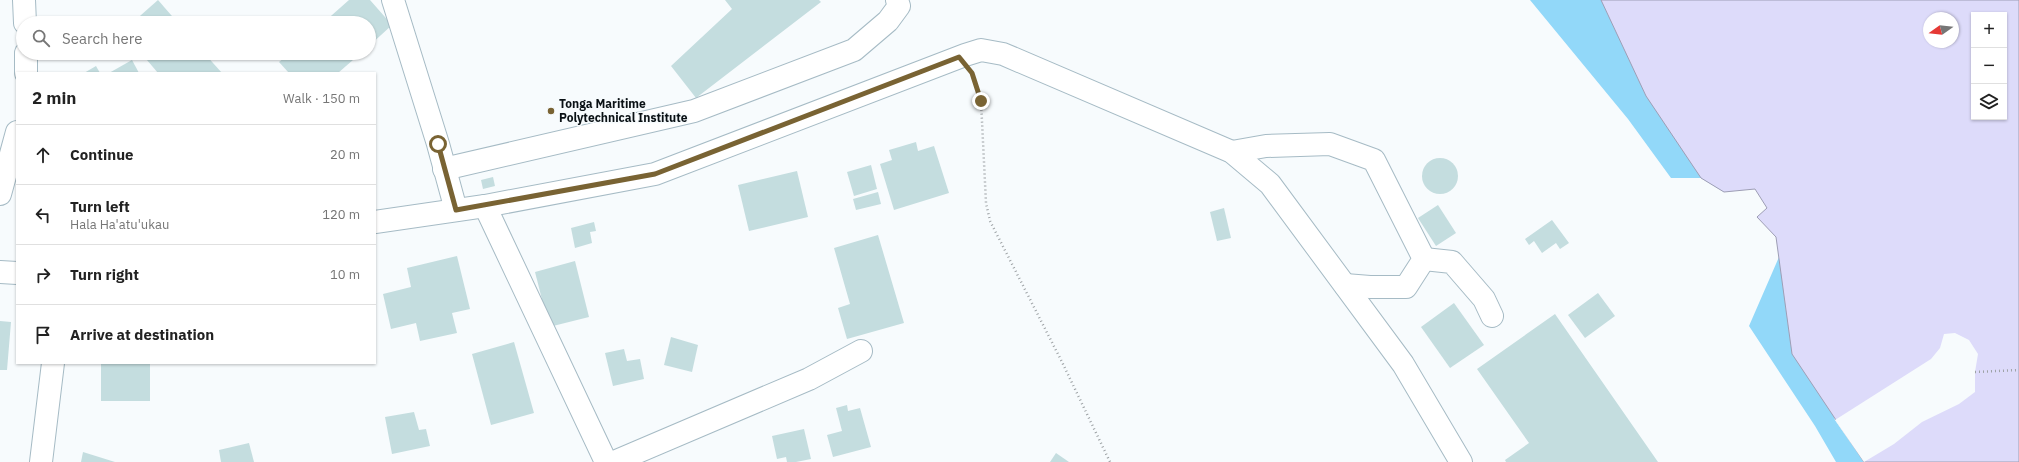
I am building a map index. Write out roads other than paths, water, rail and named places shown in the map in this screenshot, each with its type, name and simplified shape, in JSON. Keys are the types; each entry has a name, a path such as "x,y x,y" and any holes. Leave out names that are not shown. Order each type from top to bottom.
{"street":[{"path":"24,0 24,16"},
{"path":"393,0 456,210"},
{"path":"444,169 694,111 854,50 888,21 899,6 897,0"},
{"path":"376,222 485,206 655,174 959,57 981,50 1003,54 1232,152 1270,184 1403,364 1461,462"},
{"path":"26,60 26,72"},
{"path":"0,194 16,136"},
{"path":"1232,152 1266,146 1330,144 1374,160 1424,259"},
{"path":"485,206 606,462"},
{"path":"1345,285 1406,287 1424,259"},
{"path":"1424,259 1452,262 1484,300 1492,316"},
{"path":"0,272 16,273"},
{"path":"614,462 809,379 861,351"},
{"path":"41,462 53,364"}],"place":[{"name":"Tonga Maritime Polytechnical Institute","path":"551,111"}]}
